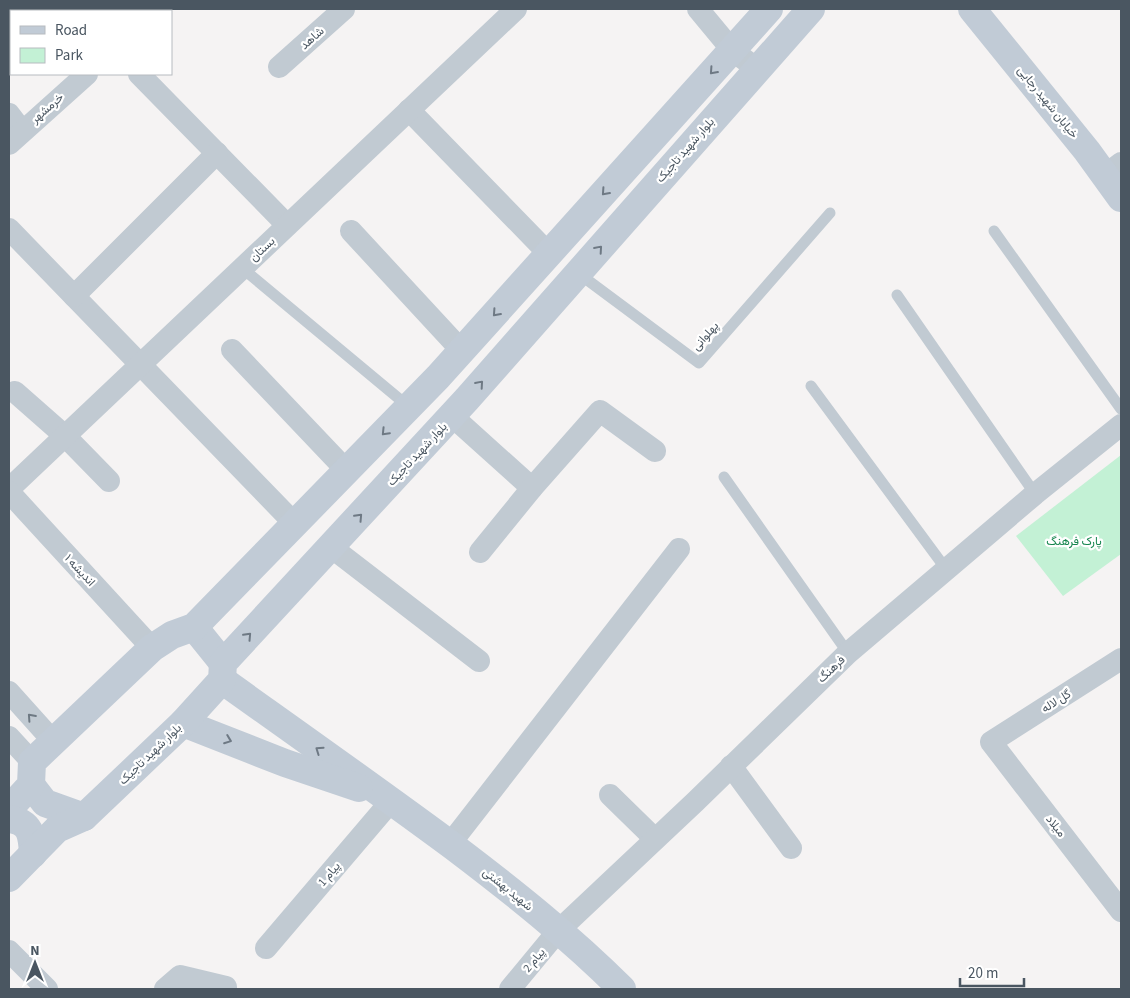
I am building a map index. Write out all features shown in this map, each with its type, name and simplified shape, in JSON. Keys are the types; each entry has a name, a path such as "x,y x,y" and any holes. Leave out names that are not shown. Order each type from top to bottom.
{"street":[{"name":"شاهد","path":"279,67 344,9"},
{"name":"بستان","path":"9,491 516,9"},
{"path":"698,9 732,50 757,69"},
{"path":"9,808 53,741 152,648 172,635 194,627 347,471 462,351 769,9"},
{"name":"بلوار شهید تاجیک","path":"9,878 57,829 84,817 182,722 331,547 452,416 811,9"},
{"name":"خیابان شهید رجایی","path":"972,9 1088,151 1113,169 1121,198"},
{"name":"خرمشهر","path":"13,130 86,75"},
{"path":"141,75 287,226"},
{"path":"409,110 549,254"},
{"path":"74,296 217,153"},
{"path":"9,229 295,524"},
{"path":"351,231 462,351"},
{"path":"232,350 347,471"},
{"path":"15,392 65,436 109,481"},
{"path":"480,552 532,488 600,411 655,451"},
{"path":"452,416 532,488"},
{"name":"فرهنگ","path":"558,931 848,653 1035,494 1121,426"},
{"name":"اندیشه ۱","path":"9,491 152,648"},
{"path":"331,547 479,661"},
{"path":"450,844 678,549"},
{"name":"شهید بهشتی","path":"194,627 223,672 510,890 604,971 622,989"},
{"name":"گل لاله","path":"991,742 1121,659"},
{"path":"9,692 53,741"},
{"name":"شهید بهشتی","path":"182,722 285,763 390,799"},
{"path":"9,737 31,774 45,803 84,817"},
{"name":"میلاد","path":"991,742 1121,911"},
{"path":"731,766 791,848"},
{"path":"610,795 655,839"},
{"name":"پیام 1","path":"266,948 390,799"},
{"path":"9,819 17,820 27,826 32,838 33,854"},
{"name":"پیام 2","path":"510,989 558,931"},
{"path":"9,951 48,989"},
{"path":"164,989 180,976 226,987"}],"lane":[{"name":"پهلوانی","path":"578,273 700,363 830,213"},
{"path":"994,231 1121,409"},
{"path":"242,268 409,407"},
{"path":"897,295 1035,494"},
{"path":"811,386 946,569"},
{"path":"724,477 848,653"}],"green space":[{"name":"پارک فرهنگ","path":"1121,455 1121,554 1063,596 1016,536"}]}
